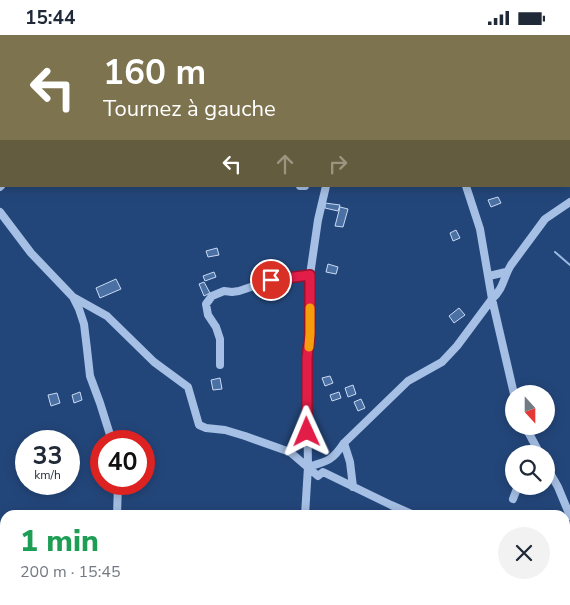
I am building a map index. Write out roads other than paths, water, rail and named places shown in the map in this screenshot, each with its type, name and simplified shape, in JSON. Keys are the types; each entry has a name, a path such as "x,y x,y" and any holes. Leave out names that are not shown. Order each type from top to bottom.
{"street":[{"path":"305,510 308,467 307,358 310,334 310,275 318,220 326,187"},
{"path":"466,187 480,229 492,299 512,385"},
{"path":"308,467 329,460 338,453 344,443 408,381 442,362 502,289 506,272 545,219 570,202"},
{"path":"0,212 31,253 73,297 79,309 84,323 90,376 109,430"},
{"path":"489,276 506,272"},
{"path":"220,365 220,339 216,327 208,315 206,304 212,296 224,291 232,292 271,280 310,275"},
{"path":"73,297 107,316 154,362 188,387 199,425 206,428 225,430 290,452 318,476 323,472 402,510"},
{"path":"530,435 535,445"},
{"path":"532,440 532,445"},
{"path":"344,443 350,462 353,487"},
{"path":"555,482 568,510"},
{"path":"116,510 117,495"},
{"path":"513,499 515,495"}],"waterway":[{"path":"555,252 570,265"}]}
